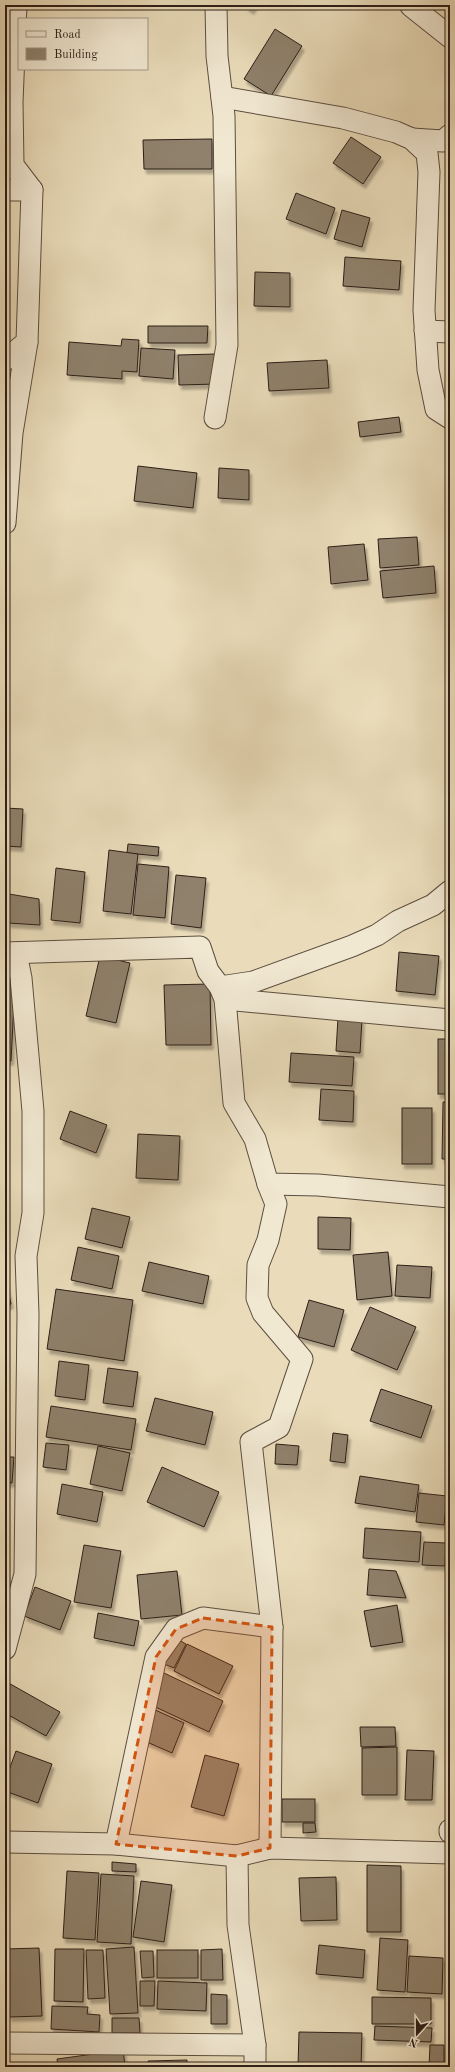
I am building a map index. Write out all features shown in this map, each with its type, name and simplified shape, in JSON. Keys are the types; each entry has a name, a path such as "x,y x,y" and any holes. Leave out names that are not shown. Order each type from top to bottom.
{"street":[{"path":"5,523 8,434 27,342 32,190 9,168 16,5"},
{"path":"215,418 227,345 224,116 217,56 216,5"},
{"path":"411,6 450,37"},
{"path":"222,97 343,118 396,132 412,139 443,141 450,135"},
{"path":"412,139 426,153 429,172 424,310 428,370 436,410 450,418"},
{"path":"5,190 32,190"},
{"path":"425,331 450,332"},
{"path":"5,360 27,342"},
{"path":"223,993 352,946 377,935 398,921 433,905 450,891"},
{"path":"5,1649 25,1574 28,1314 26,1256 32,1213 33,1111 22,978 10,953 200,947 208,971 223,993 234,1103 255,1139 268,1184 276,1204 268,1240 258,1265 257,1298 263,1313 302,1359 278,1427 251,1442 272,1627 270,1848"},
{"path":"223,993 450,1020"},
{"path":"268,1184 318,1185 450,1197"},
{"path":"116,1844 156,1657 176,1628 203,1618 272,1627"},
{"path":"5,1842 116,1844 237,1856 270,1848 450,1853"},
{"path":"237,1856 238,1925 255,2045 255,2067"},
{"path":"5,2043 255,2045"}],"highlighted area":[{"path":"203,1618 272,1627 270,1848 237,1856 116,1844 156,1657 176,1629"}],"building":[{"path":"245,5 255,5 251,10"},
{"path":"275,29 302,46 271,96 244,79"},
{"path":"351,137 381,157 363,184 333,163"},
{"path":"212,139 212,169 144,169 143,140"},
{"path":"296,193 335,208 326,234 286,219"},
{"path":"342,210 370,218 362,247 334,239"},
{"path":"345,257 401,261 399,290 343,286"},
{"path":"255,272 290,273 290,307 254,306"},
{"path":"148,326 208,326 207,343 148,343"},
{"path":"122,339 139,340 137,372 122,371 122,379 67,375 69,342 121,346"},
{"path":"141,348 175,350 173,379 139,376"},
{"path":"216,354 217,384 179,385 178,355"},
{"path":"327,360 329,388 269,391 267,363"},
{"path":"399,417 401,432 360,437 358,422"},
{"path":"138,466 197,473 193,508 134,501"},
{"path":"219,468 249,470 249,500 218,498"},
{"path":"417,537 419,565 380,568 378,539"},
{"path":"364,544 368,580 331,584 328,547"},
{"path":"434,566 436,593 383,598 380,571"},
{"path":"5,808 23,809 21,847 5,846"},
{"path":"128,844 159,847 158,856 127,853"},
{"path":"109,850 138,854 131,914 103,911"},
{"path":"138,864 169,867 165,918 133,915"},
{"path":"56,868 85,872 80,923 51,920"},
{"path":"176,875 206,878 201,928 171,924"},
{"path":"9,894 39,899 40,925 8,923"},
{"path":"399,952 439,956 435,995 396,991"},
{"path":"100,956 130,963 116,1023 86,1016"},
{"path":"5,984 15,984 11,1061 5,1060"},
{"path":"210,984 211,1045 166,1045 164,985"},
{"path":"338,1018 362,1019 360,1053 336,1051"},
{"path":"438,1039 450,1039 450,1094 438,1094"},
{"path":"291,1053 354,1057 352,1086 289,1082"},
{"path":"321,1089 354,1091 353,1122 319,1120"},
{"path":"443,1102 450,1102 450,1159 442,1159"},
{"path":"402,1108 432,1108 432,1164 402,1164"},
{"path":"70,1111 107,1125 96,1153 60,1139"},
{"path":"138,1134 180,1136 178,1180 136,1178"},
{"path":"92,1208 130,1217 122,1248 85,1239"},
{"path":"318,1217 351,1218 350,1250 318,1249"},
{"path":"78,1247 119,1256 112,1289 71,1280"},
{"path":"388,1252 392,1296 357,1300 353,1255"},
{"path":"149,1262 209,1276 203,1304 142,1291"},
{"path":"397,1265 432,1267 430,1298 395,1296"},
{"path":"5,1279 11,1304 5,1306"},
{"path":"56,1289 133,1300 124,1361 47,1349"},
{"path":"309,1300 344,1310 334,1347 298,1337"},
{"path":"370,1307 416,1327 397,1370 351,1350"},
{"path":"59,1361 89,1365 85,1400 55,1396"},
{"path":"108,1368 138,1372 133,1407 103,1403"},
{"path":"381,1389 432,1406 421,1438 370,1421"},
{"path":"155,1398 213,1412 205,1445 146,1431"},
{"path":"51,1406 136,1419 131,1450 46,1437"},
{"path":"333,1433 348,1435 345,1463 330,1461"},
{"path":"46,1443 69,1445 66,1470 43,1467"},
{"path":"276,1444 299,1446 297,1465 275,1464"},
{"path":"98,1446 130,1453 122,1491 90,1484"},
{"path":"5,1457 14,1457 12,1483 5,1482"},
{"path":"162,1467 219,1492 204,1527 147,1502"},
{"path":"360,1476 419,1485 415,1512 355,1503"},
{"path":"62,1484 103,1492 97,1522 57,1514"},
{"path":"419,1493 447,1496 444,1525 416,1522"},
{"path":"365,1528 421,1532 419,1562 363,1558"},
{"path":"424,1542 446,1543 445,1566 422,1565"},
{"path":"84,1545 121,1551 111,1608 74,1602"},
{"path":"369,1569 396,1571 406,1598 367,1595"},
{"path":"177,1571 182,1615 141,1619 137,1575"},
{"path":"5,1576 10,1578 5,1588"},
{"path":"35,1587 71,1601 60,1630 24,1616"},
{"path":"397,1605 403,1642 371,1647 364,1611"},
{"path":"98,1613 139,1621 134,1646 94,1638"},
{"path":"177,1639 186,1644 174,1668 164,1664"},
{"path":"187,1644 233,1666 219,1694 174,1671"},
{"path":"164,1673 223,1701 209,1732 149,1704"},
{"path":"5,1681 60,1712 46,1736 5,1713"},
{"path":"153,1709 184,1723 172,1753 140,1739"},
{"path":"360,1727 395,1727 396,1746 361,1747"},
{"path":"397,1747 397,1795 362,1795 362,1748"},
{"path":"407,1750 434,1751 432,1800 405,1800"},
{"path":"16,1751 52,1764 38,1803 5,1791 5,1781"},
{"path":"205,1755 239,1764 224,1816 191,1807"},
{"path":"282,1799 315,1799 315,1822 282,1822"},
{"path":"303,1823 315,1823 316,1832 303,1833"},
{"path":"112,1862 136,1864 136,1872 112,1871"},
{"path":"367,1865 401,1866 401,1932 367,1932"},
{"path":"67,1871 99,1873 95,1940 63,1938"},
{"path":"101,1874 134,1876 131,1944 97,1942"},
{"path":"336,1877 337,1920 301,1921 299,1878"},
{"path":"141,1881 172,1885 164,1942 133,1937"},
{"path":"380,1938 408,1940 405,1992 377,1990"},
{"path":"319,1945 365,1950 363,1978 316,1974"},
{"path":"134,1947 138,2013 110,2014 106,1949"},
{"path":"39,1948 42,2016 9,2017 5,1949"},
{"path":"55,1949 84,1949 83,2002 54,2001"},
{"path":"222,1949 223,1980 201,1980 201,1950"},
{"path":"86,1950 103,1950 105,1998 88,1999"},
{"path":"157,1950 198,1950 198,1978 157,1978"},
{"path":"140,1951 153,1951 154,1977 142,1978"},
{"path":"409,1956 443,1958 442,1994 407,1992"},
{"path":"140,1981 155,1981 154,2006 140,2006"},
{"path":"158,1981 207,1983 206,2011 157,2009"},
{"path":"211,1994 227,1995 227,2024 211,2024"},
{"path":"372,1997 431,1998 431,2024 372,2024"},
{"path":"52,2006 88,2007 87,2014 100,2015 99,2032 51,2029"},
{"path":"112,2018 139,2018 140,2033 112,2033"},
{"path":"375,2026 432,2028 431,2042 374,2040"},
{"path":"299,2032 362,2033 361,2067 298,2066"},
{"path":"430,2045 444,2045 444,2067 429,2067"},
{"path":"123,2050 125,2066 58,2067 57,2059"},
{"path":"187,2060 187,2067 149,2067 148,2061"}]}
